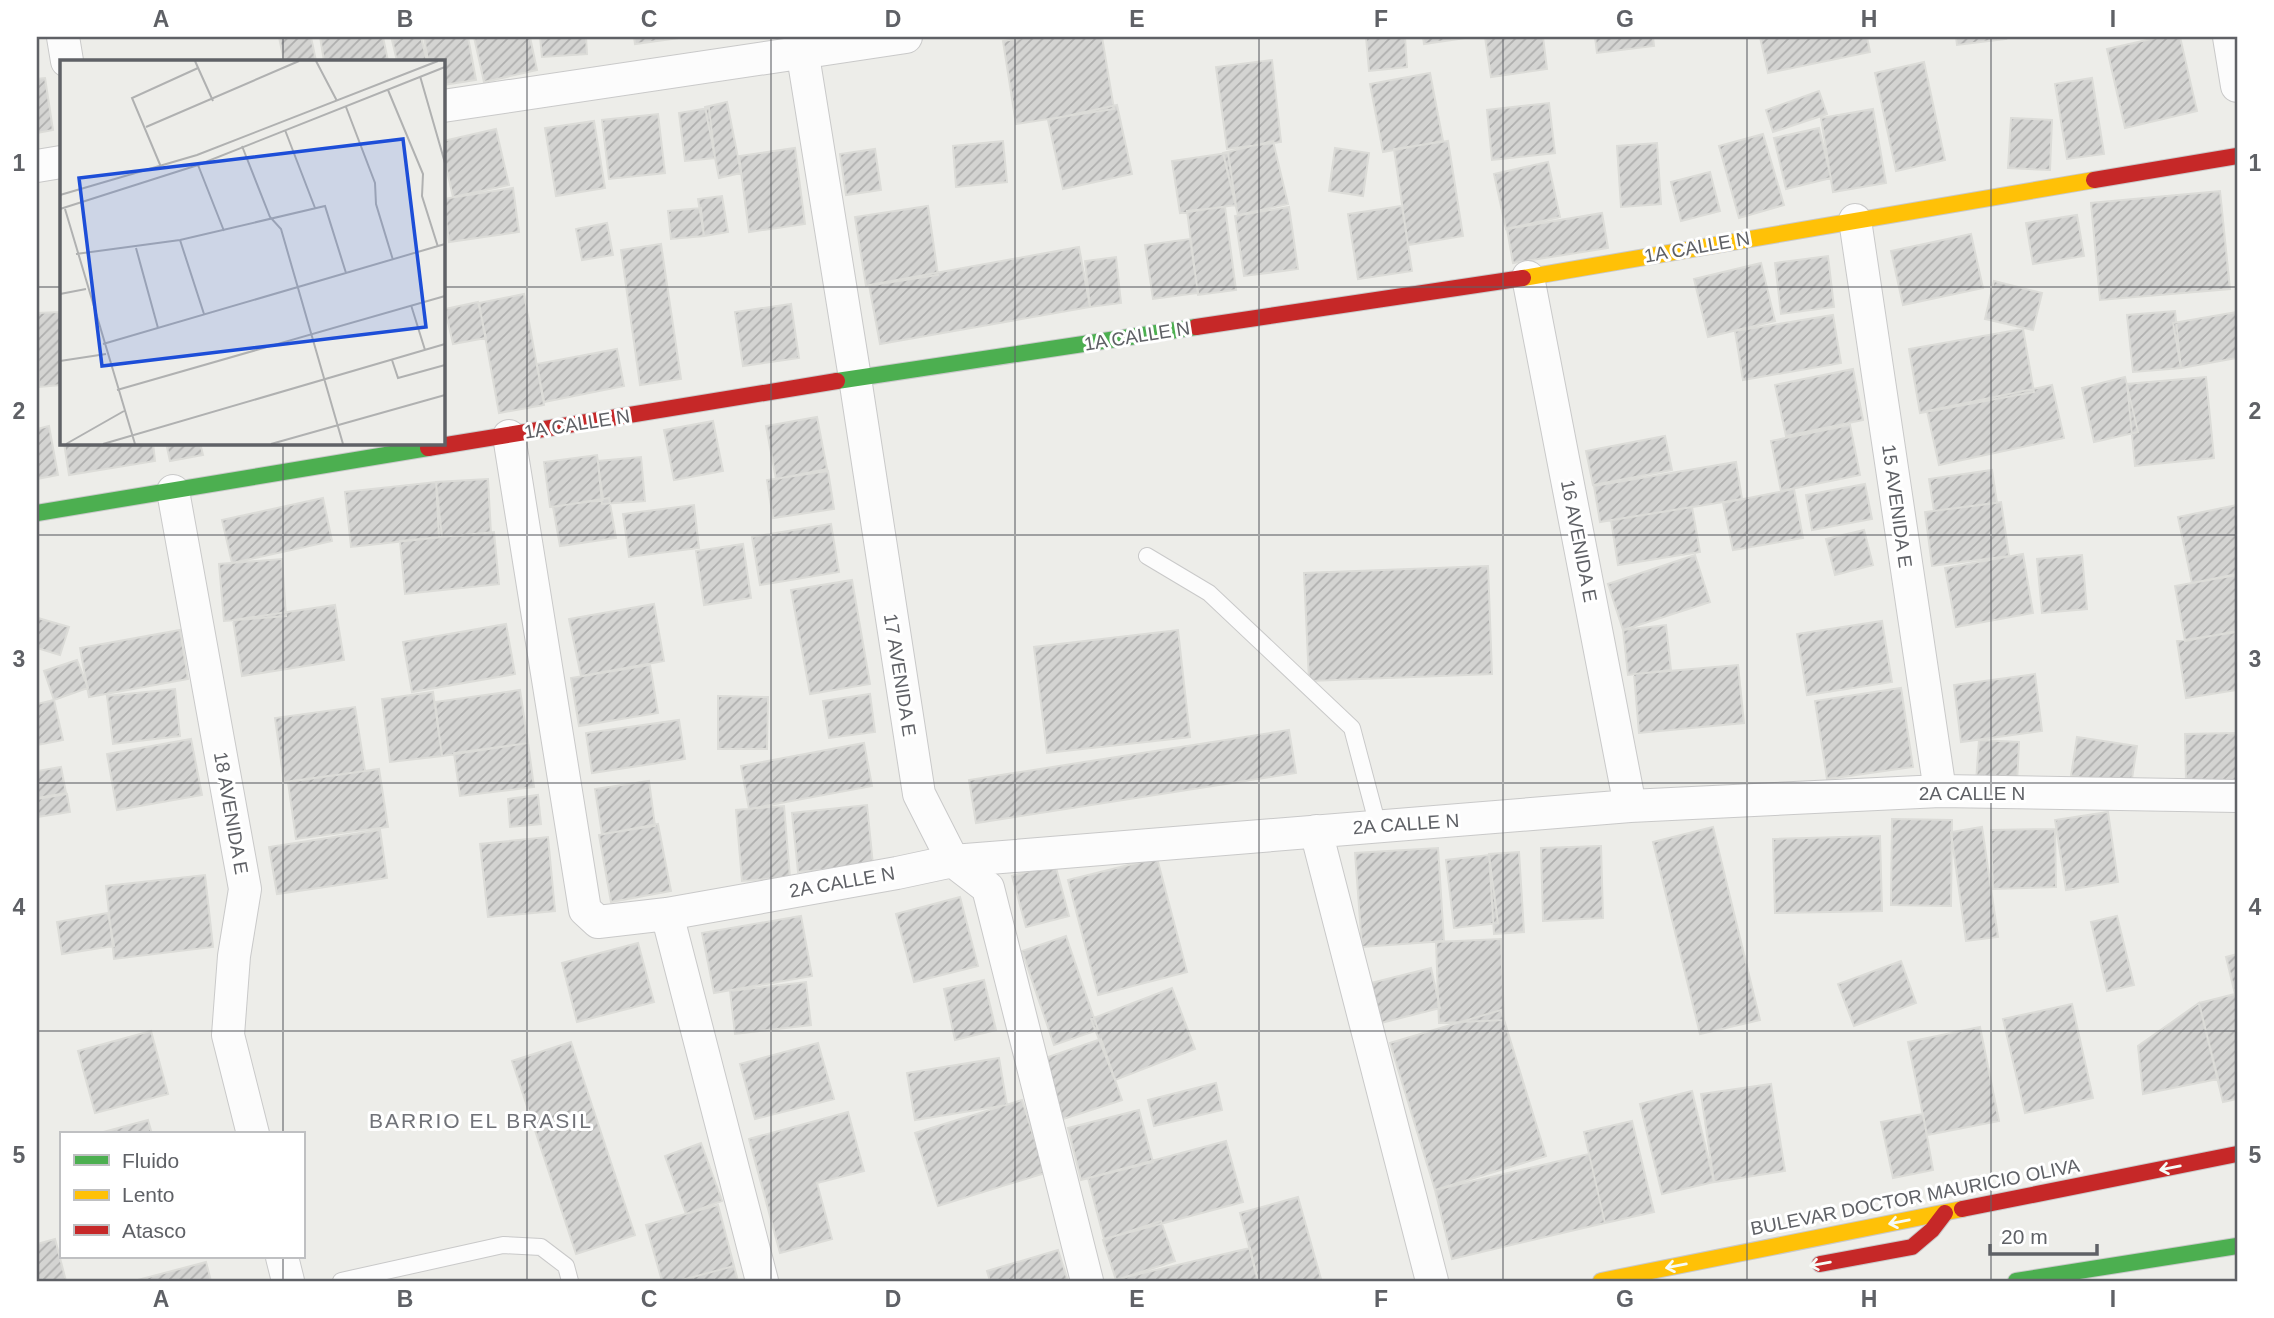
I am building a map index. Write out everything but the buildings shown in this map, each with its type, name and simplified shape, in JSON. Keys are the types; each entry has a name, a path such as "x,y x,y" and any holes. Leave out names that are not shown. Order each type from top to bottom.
{"main road":[{"name":"1A CALLE N","path":"37,513 855,378 1528,277 2237,156"},
{"name":"BULEVAR DOCTOR MAURICIO OLIVA","path":"1601,1281 2237,1154"},
{"path":"1805,1267 1912,1247 1932,1230 1945,1213"},
{"path":"2016,1281 2083,1276 2237,1246"}],"street":[{"path":"63,37 67,60"},
{"path":"444,106 802,45 906,37"},
{"path":"2229,37 2237,85"},
{"name":"17 AVENIDA E","path":"802,45 919,794 953,861 988,888 1087,1281"},
{"path":"37,166 60,162"},
{"name":"15 AVENIDA E","path":"1855,220 1940,791"},
{"name":"16 AVENIDA E","path":"1528,277 1630,806"},
{"name":"2A CALLE N","path":"509,436 585,910 598,922 667,914 953,861 1630,806 1940,791 2237,796"},
{"name":"18 AVENIDA E","path":"173,491 245,888 233,956 228,1035 252,1132"},
{"path":"1316,831 1432,1281"},
{"path":"667,914 762,1281"},
{"path":"282,1258 288,1281"}],"lane":[{"path":"1147,556 1209,593 1352,728 1378,826"},
{"path":"341,1281 503,1245 541,1247 566,1266 570,1281"}],"traffic: fast":[{"path":"837,381 1196,327"},
{"path":"37,513 428,448"},
{"path":"2016,1281 2237,1246"}],"traffic: slow":[{"path":"1523,278 2094,180"},
{"path":"1601,1281 1962,1209"}],"traffic: jam":[{"path":"2094,180 2237,156"},
{"path":"1196,327 1523,278"},
{"path":"428,448 837,381"},
{"path":"1962,1209 2237,1154"},
{"path":"1820,1264 1912,1247 1932,1230 1945,1213"}],"district":[{"name":"BARRIO EL BRASIL","path":"481,1120"}]}
